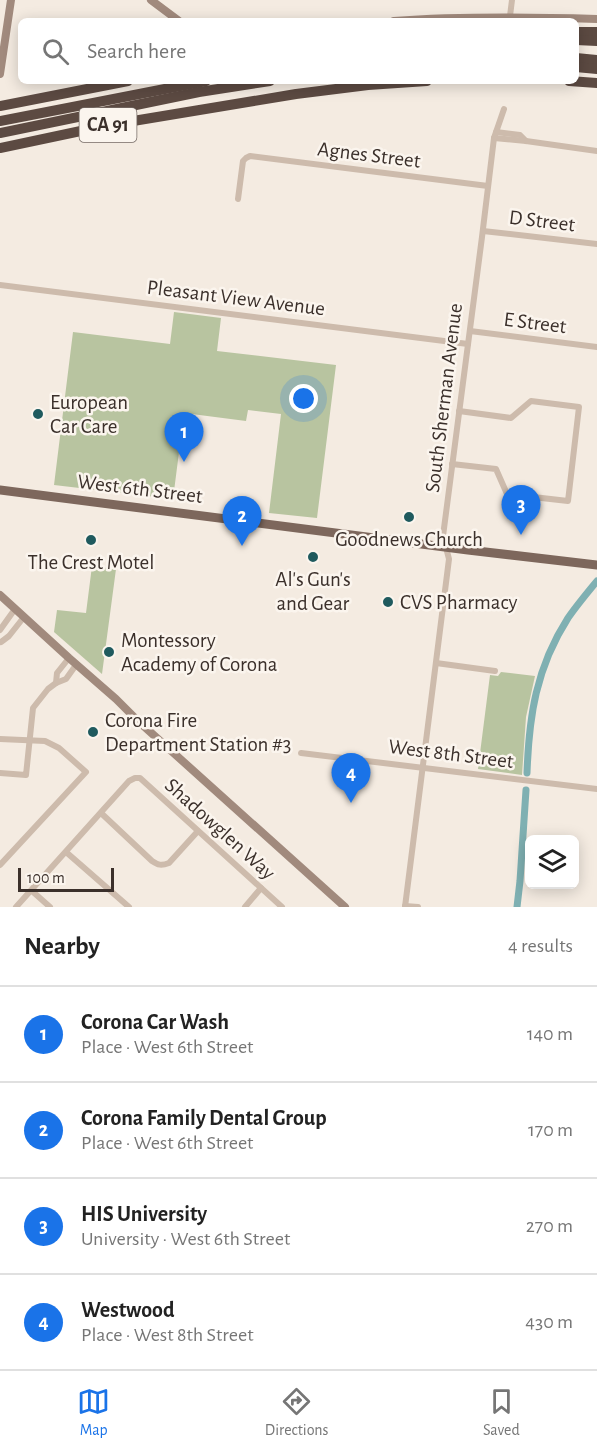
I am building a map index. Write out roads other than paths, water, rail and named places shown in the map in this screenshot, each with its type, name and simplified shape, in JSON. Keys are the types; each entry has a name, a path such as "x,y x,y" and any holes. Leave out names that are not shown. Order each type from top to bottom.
{"highway":[{"path":"579,32 597,32"},
{"path":"579,40 597,41"},
{"path":"579,58 597,60"},
{"path":"579,67 597,69"},
{"path":"579,82 597,83"},
{"name":"CA 91","path":"0,106 113,84"},
{"path":"0,121 191,84"},
{"path":"0,133 199,92 251,84"},
{"name":"CA 91","path":"0,148 109,125 296,94 383,84"}],"main road":[{"path":"0,74 11,0"},
{"path":"151,0 175,18"},
{"path":"451,18 510,16 568,18"},
{"path":"579,18 597,19"},
{"name":"West 6th Street","path":"0,490 597,564"},
{"path":"0,595 345,907"}],"street":[{"path":"510,16 512,0"},
{"name":"South Sherman Avenue","path":"405,906 449,559 443,536 495,135 504,109"},
{"path":"495,135 520,135 526,141 597,151"},
{"name":"Agnes Street","path":"238,199 243,164 250,156 488,186"},
{"name":"D Street","path":"483,231 597,244"},
{"name":"Pleasant View Avenue","path":"0,285 468,344"},
{"name":"E Street","path":"470,331 597,347"},
{"path":"452,464 496,469 507,494 568,501 579,407 531,401 511,418 459,411"},
{"path":"0,643 0,632 15,609"},
{"path":"0,643 9,636 24,617"},
{"path":"56,682 57,673 69,658"},
{"path":"436,663 495,671"},
{"path":"0,773 26,775 33,708 48,689 56,682 66,679 76,665"},
{"path":"0,739 45,741 59,748 86,772 0,865"},
{"name":"West 8th Street","path":"301,753 597,789"},
{"name":"Shadowglen Way","path":"101,813 129,781 140,778 282,907"},
{"path":"16,907 101,813 158,865 169,863 198,831"},
{"path":"66,852 129,907"},
{"path":"244,907 261,888"},
{"path":"32,891 50,907"},
{"path":"405,906 418,907"}],"waterway":[{"path":"527,773 532,712 541,674 548,655 568,618 597,581"},
{"path":"517,907 526,790"}],"place":[{"name":"European Car Care","path":"38,414"},
{"name":"Corona Car Wash","path":"184,462"},
{"name":"Goodnews Church","path":"409,517"},
{"name":"HIS University","path":"521,535"},
{"name":"The Crest Motel","path":"91,540"},
{"name":"Corona Family Dental Group","path":"242,546"},
{"name":"Al's Gun's and Gear","path":"313,557"},
{"name":"CVS Pharmacy","path":"388,602"},
{"name":"Montessory Academy of Corona","path":"109,652"},
{"name":"Corona Fire Department Station #3","path":"93,732"},
{"name":"Westwood","path":"351,803"}]}
